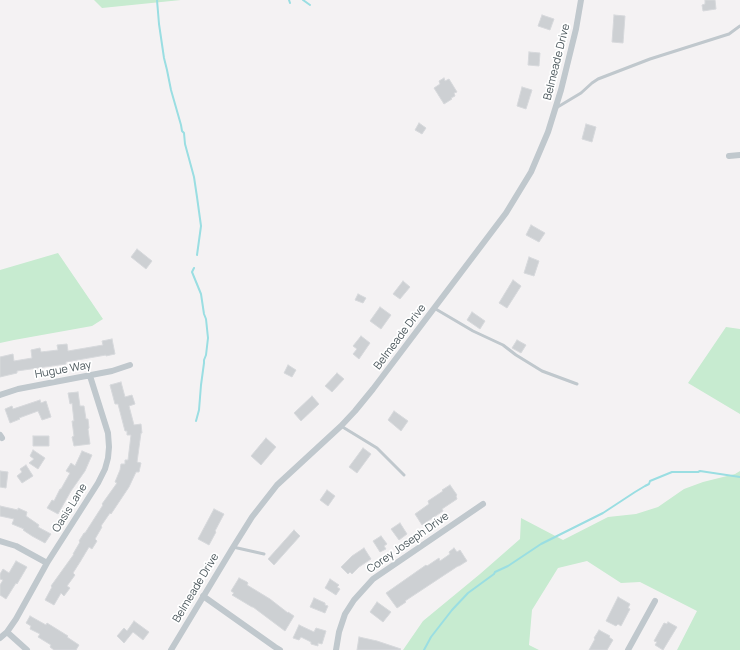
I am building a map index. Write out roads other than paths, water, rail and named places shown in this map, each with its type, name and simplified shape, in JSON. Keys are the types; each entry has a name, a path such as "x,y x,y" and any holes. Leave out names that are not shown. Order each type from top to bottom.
{"street":[{"name":"Belmeade Drive","path":"174,649 203,596 252,518 278,485 341,426 373,389 506,213 531,172 542,148 561,90 576,29 581,0"},
{"path":"729,156 740,155"},
{"name":"Hugue Way","path":"0,395 31,386 90,376 130,365"},
{"name":"Oasis Lane","path":"0,638 7,632 98,483 105,469 109,446 108,433 90,376"},
{"name":"Corey Joseph Drive","path":"336,650 339,632 345,614 354,600 373,579 483,504"},
{"path":"0,541 16,546 48,563"},
{"path":"203,596 275,648 280,650"},
{"path":"628,650 654,601"},
{"path":"7,632 27,650"}],"lane":[{"path":"556,108 581,93 592,83 598,80 650,59 730,34 740,26"},
{"path":"434,308 473,331 503,345 542,371 577,384"},
{"path":"341,426 377,448 404,474"},
{"path":"233,547 264,554"}],"waterway":[{"path":"157,0 164,58 194,177 201,226 197,255"},
{"path":"303,0 310,5"},
{"path":"194,268 192,272 201,294 208,338 204,360 199,410 196,421"},
{"path":"424,650 431,637 452,610 468,593 495,572 508,566 541,544 603,513 649,484 650,481 672,472 700,471 740,477"}]}
